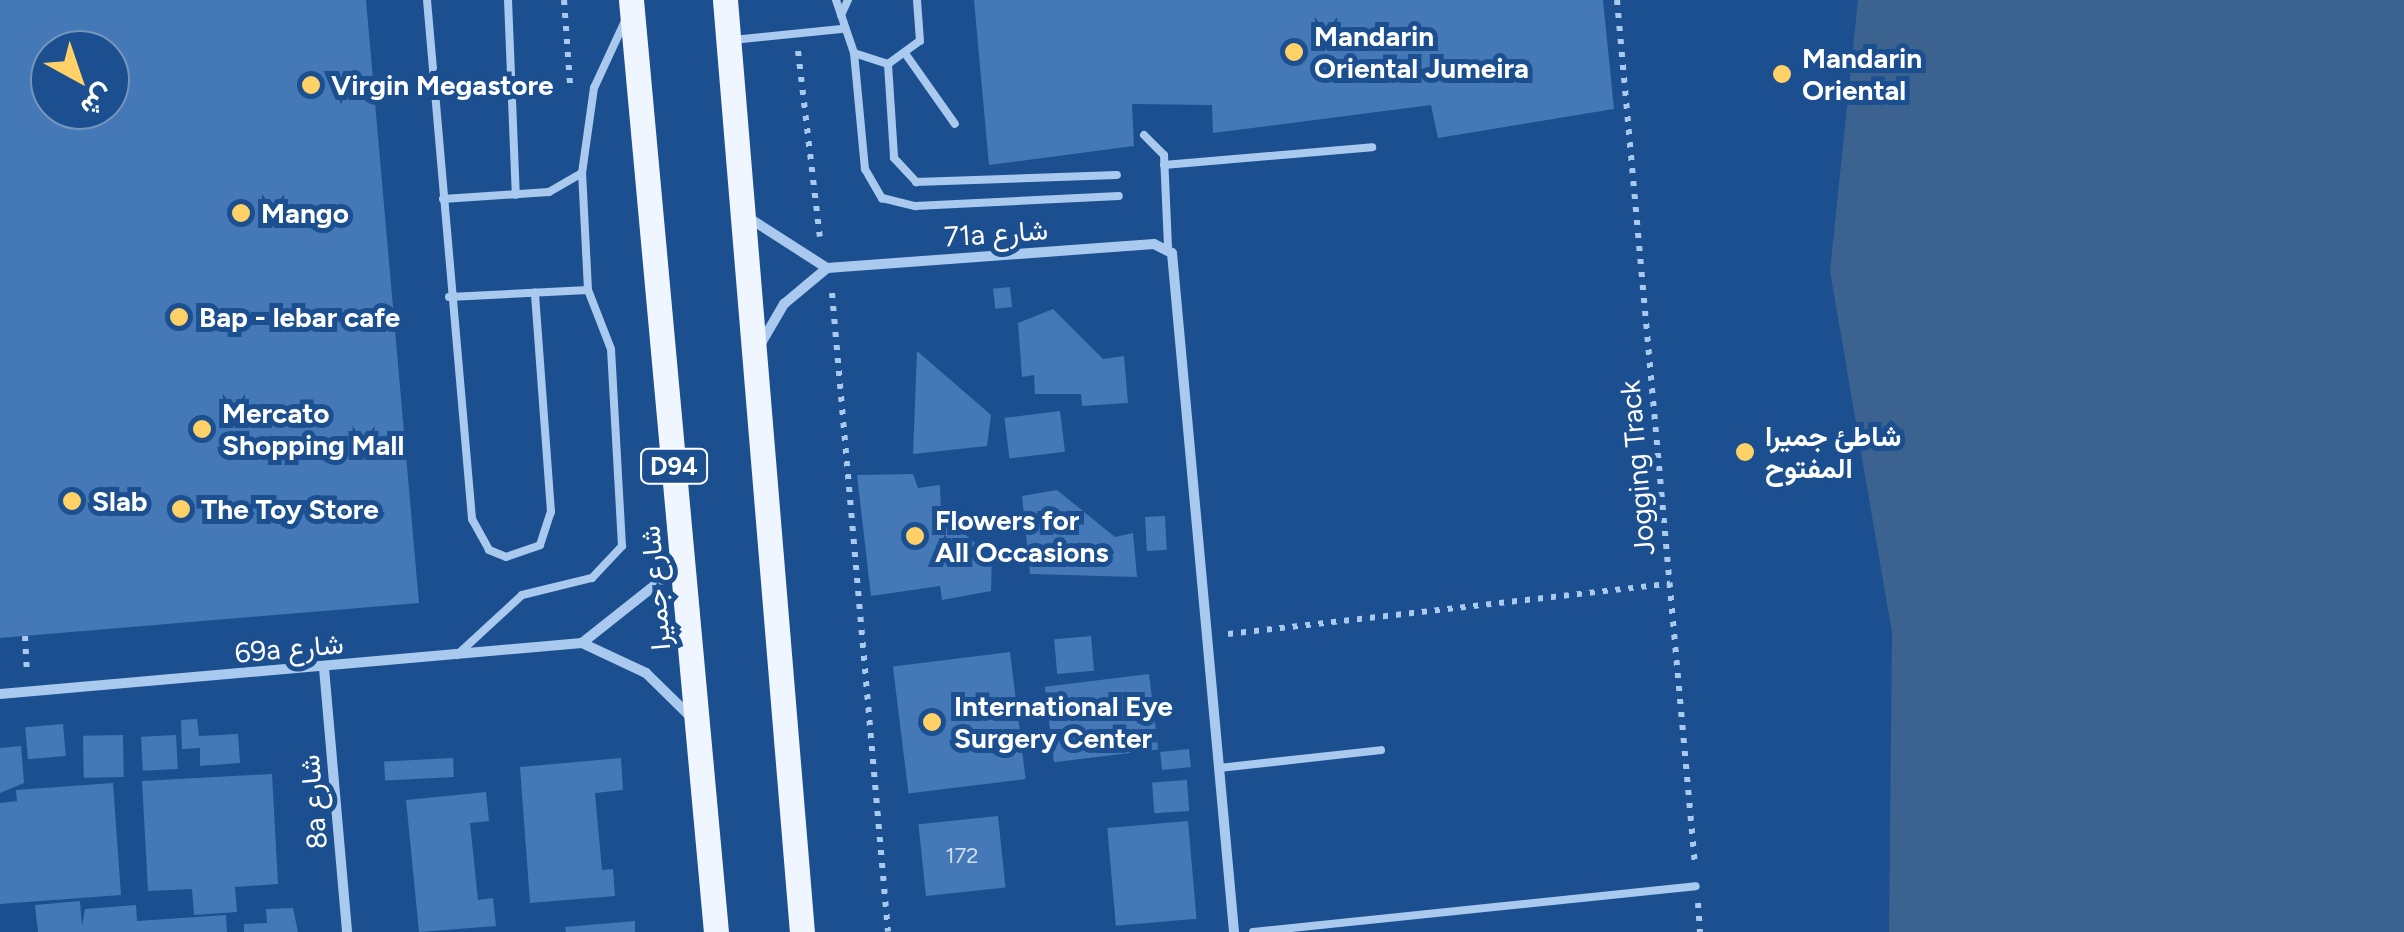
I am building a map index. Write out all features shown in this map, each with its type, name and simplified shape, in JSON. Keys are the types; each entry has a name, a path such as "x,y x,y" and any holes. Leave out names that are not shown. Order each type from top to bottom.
{"main road":[{"path":"724,0 802,932"},
{"name":"شارع جميرا","path":"631,4 716,932"}],"street":[{"path":"742,212 828,268 784,304 754,356"},
{"path":"1168,247 1234,932"},
{"name":"71a شارع","path":"828,268 1168,247"},
{"name":"69a شارع","path":"0,694 582,643 638,607 682,561"},
{"path":"582,643 646,674 697,724"},
{"name":"8a شارع","path":"324,668 347,932"}],"lane":[{"path":"427,0 472,519 489,550 506,557 540,546 551,512 535,292"},
{"path":"508,0 516,194"},
{"path":"836,0 841,28 854,54 866,169 882,198 916,206 1119,196"},
{"path":"841,15 848,0"},
{"path":"854,54 888,64 906,56 924,22 917,0"},
{"path":"457,655 522,595 592,578 622,546 611,348 588,290 582,173 586,129 631,4"},
{"path":"728,41 841,28"},
{"path":"906,56 955,124"},
{"path":"888,64 894,158 916,182 1117,175"},
{"path":"1144,134 1158,141 1164,165 1168,247"},
{"path":"1164,165 1372,148"},
{"path":"444,198 549,192 582,173"},
{"path":"450,296 588,290"},
{"path":"1219,768 1382,750"},
{"path":"1252,932 1696,886"}],"path":[{"path":"564,0 571,99 586,129"},
{"name":"Jogging Track","path":"1618,0 1700,932"},
{"path":"848,477 888,932"},
{"path":"1207,636 1670,584"},
{"path":"25,636 28,692"}],"water":[{"path":"1858,0 2404,0 2404,932 1889,932 1892,633 1830,271"}],"building":[{"name":"Mercato Shopping Mall","path":"0,0 366,0 419,603 0,638"},
{"name":"Mandarin Oriental Jumeira","path":"974,0 1603,0 1614,109 1438,138 1431,105 1213,133 1212,105 1132,104 1134,146 989,165"},
{"path":"1010,287 1012,307 995,309 993,289"},
{"path":"1053,309 1103,359 1124,356 1128,403 1082,406 1081,394 1035,394 1034,375 1022,377 1018,323"},
{"path":"917,351 991,415 987,446 913,454"},
{"path":"1060,411 1065,452 1009,459 1004,418"},
{"name":"Flowers for All Occasions","path":"913,474 918,488 940,485 941,513 992,558 991,591 942,600 940,586 871,596 857,475"},
{"path":"1057,490 1115,537 1133,533 1137,577 1030,574 1022,496"},
{"path":"1165,516 1167,550 1147,551 1145,517"},
{"path":"1091,636 1094,671 1057,674 1054,639"},
{"path":"1010,652 1026,779 908,793 893,666"},
{"path":"1149,674 1158,749 1054,762 1045,687"},
{"path":"197,719 199,736 238,734 240,763 200,766 200,748 182,749 181,720"},
{"path":"63,724 66,756 28,759 25,727"},
{"path":"123,735 124,777 84,778 83,736"},
{"path":"176,735 178,769 143,771 141,737"},
{"path":"21,746 24,783 0,793 0,748"},
{"path":"1189,749 1191,767 1162,770 1160,752"},
{"path":"453,758 454,777 385,781 384,762"},
{"path":"621,758 623,790 595,793 602,870 613,869 615,896 530,903 520,767"},
{"path":"272,774 278,884 235,887 237,912 194,915 192,889 148,891 142,781"},
{"path":"1187,780 1189,811 1154,813 1152,782"},
{"path":"113,783 121,895 0,904 0,803 17,801 16,790"},
{"path":"486,792 489,821 470,823 478,900 493,898 496,926 419,932 406,800"},
{"path":"998,816 1006,888 926,896 918,824"},
{"path":"1188,821 1197,919 1116,926 1107,828"},
{"path":"80,901 82,926 85,909 136,905 137,921 226,915 227,932 38,932 35,905"},
{"path":"293,908 298,932 244,932 244,924 267,923 266,909"},
{"path":"635,921 635,932 566,932 565,927"}],"place":[{"name":"Mandarin Oriental Jumeira","path":"1294,52"},
{"name":"Mandarin Oriental","path":"1782,74"},
{"name":"Virgin Megastore","path":"311,85"},
{"name":"Mango","path":"241,213"},
{"name":"Bap - lebar cafe","path":"179,317"},
{"name":"Mercato Shopping Mall","path":"202,429"},
{"name":"شاطئ جميرا المفتوح","path":"1745,452"},
{"name":"Slab","path":"72,501"},
{"name":"The Toy Store","path":"181,509"},
{"name":"Flowers for All Occasions","path":"915,536"},
{"name":"International Eye Surgery Center","path":"932,722"}]}
